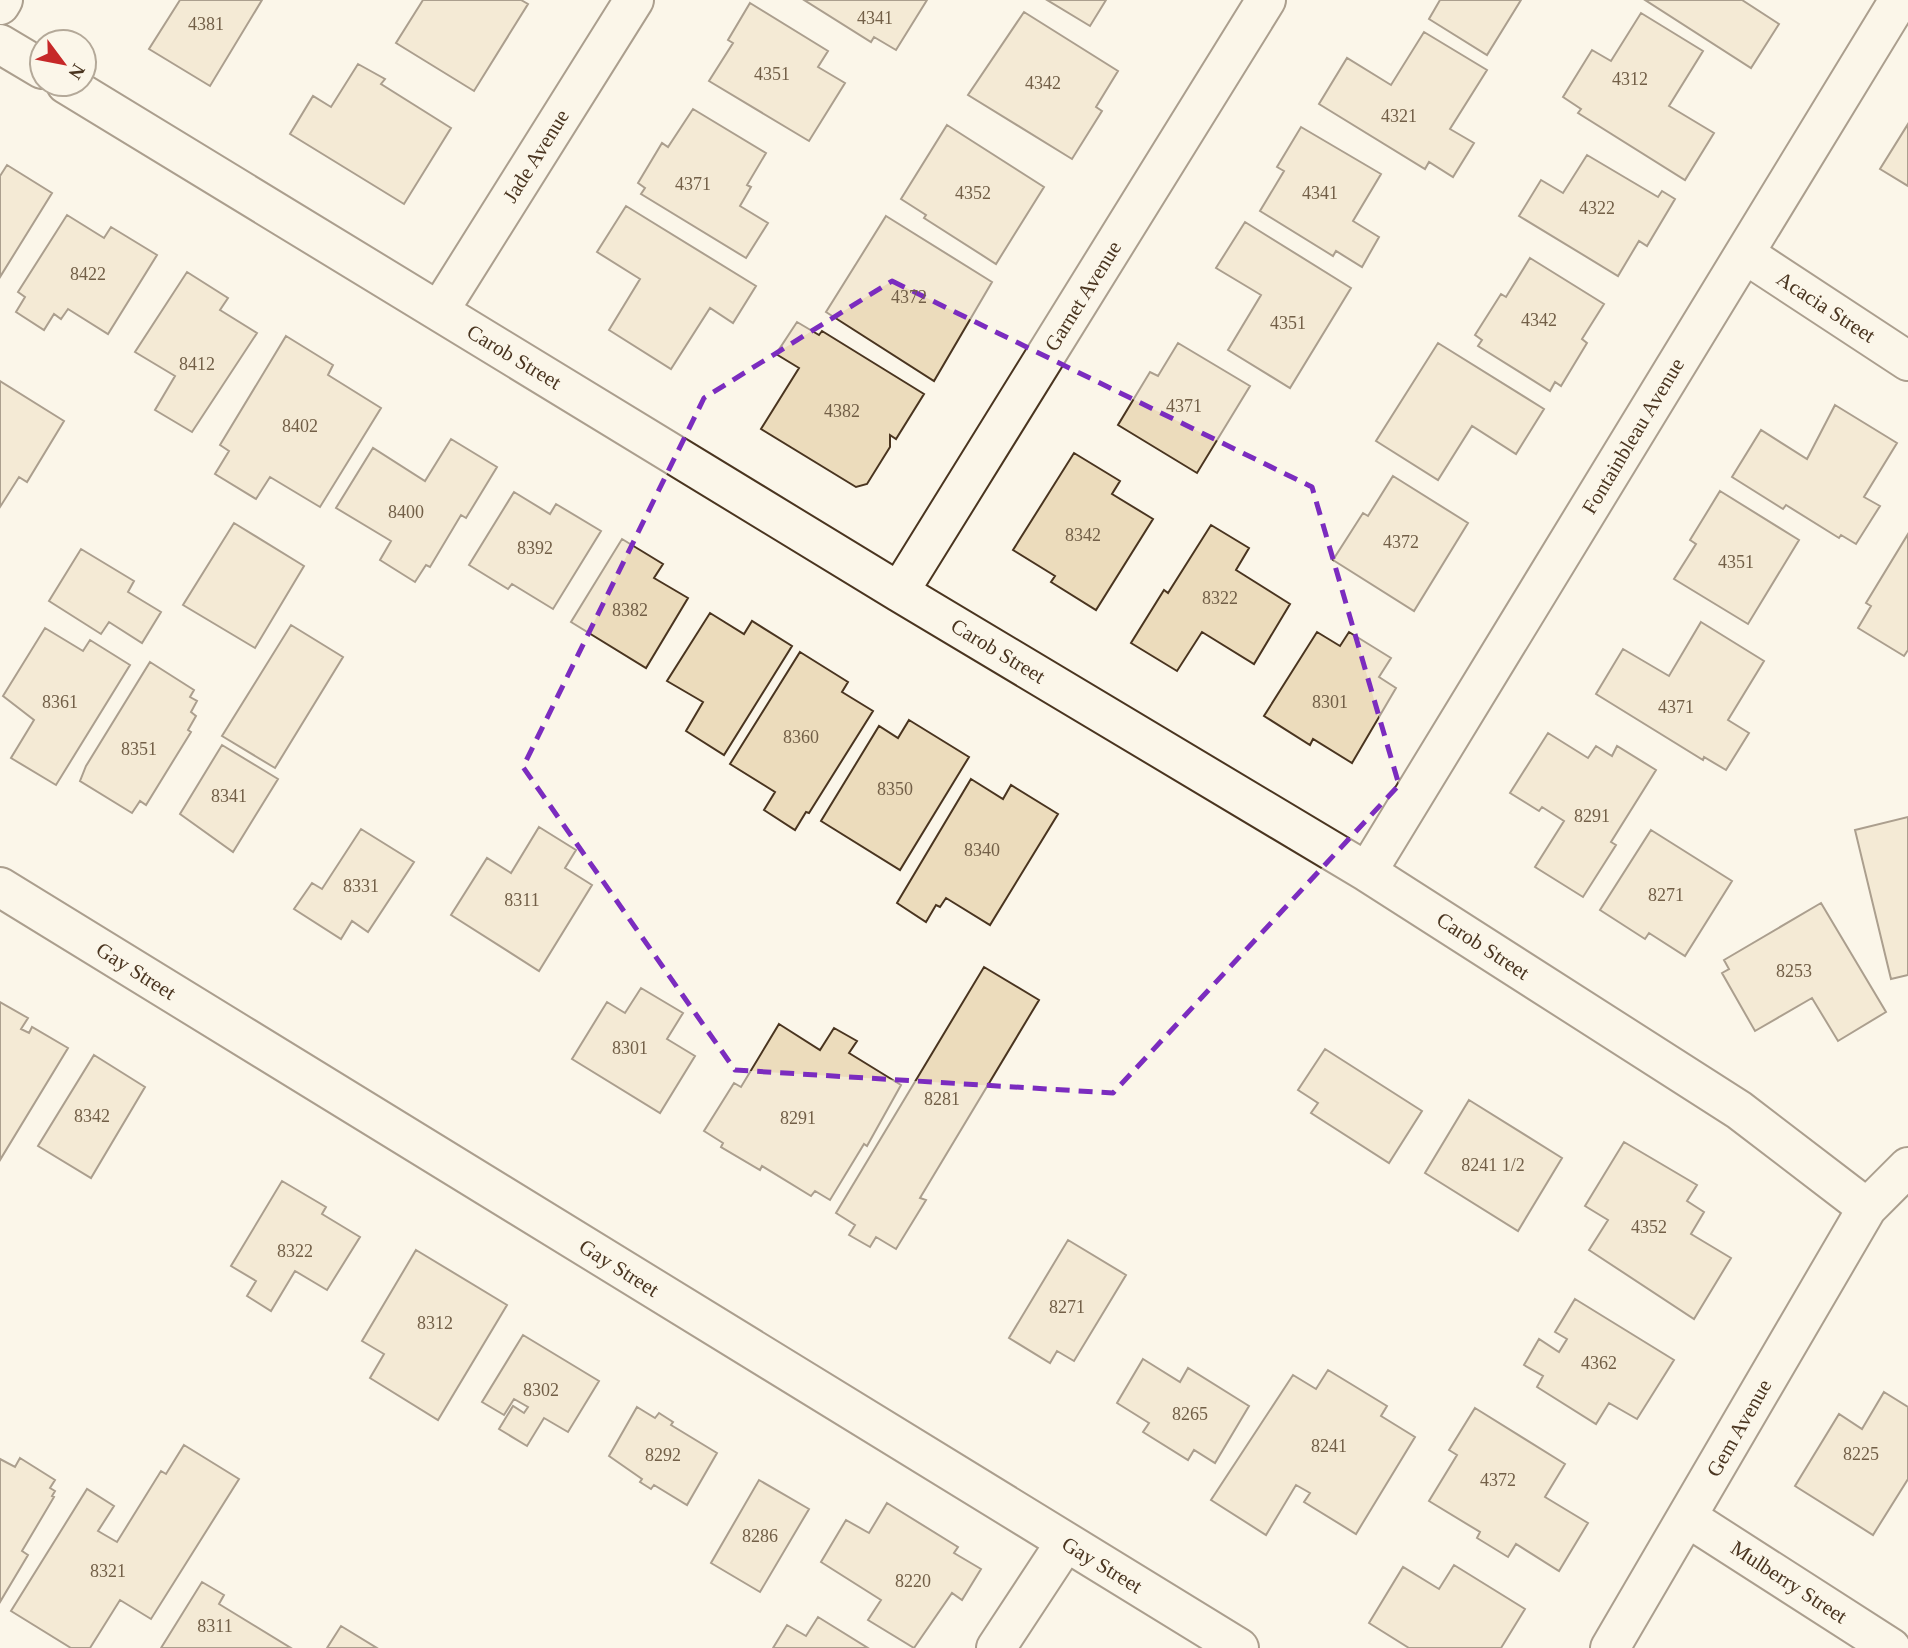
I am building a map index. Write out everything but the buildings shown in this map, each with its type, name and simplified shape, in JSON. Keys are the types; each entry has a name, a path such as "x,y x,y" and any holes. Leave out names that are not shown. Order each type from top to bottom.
{"street":[{"path":"0,5 3,0"},
{"name":"Jade Avenue","path":"439,311 634,0"},
{"name":"Garnet Avenue","path":"899,592 1266,0"},
{"name":"Fontainbleau Avenue","path":"1367,872 1899,0"},
{"path":"0,44 28,61"},
{"name":"Carob Street","path":"89,98 899,592 1367,872 1739,1110 1867,1208"},
{"name":"Acacia Street","path":"1745,254 1908,361"},
{"name":"Gay Street","path":"0,887 1239,1648"},
{"path":"1867,1208 1908,1167"},
{"name":"Gem Avenue","path":"1610,1648 1867,1208"},
{"name":"Mulberry Street","path":"1687,1517 1891,1648"},
{"path":"996,1648 1065,1543"}],"highlighted area":[{"path":"892,281 1312,487 1399,785 1113,1093 735,1070 523,767 704,398"}]}
